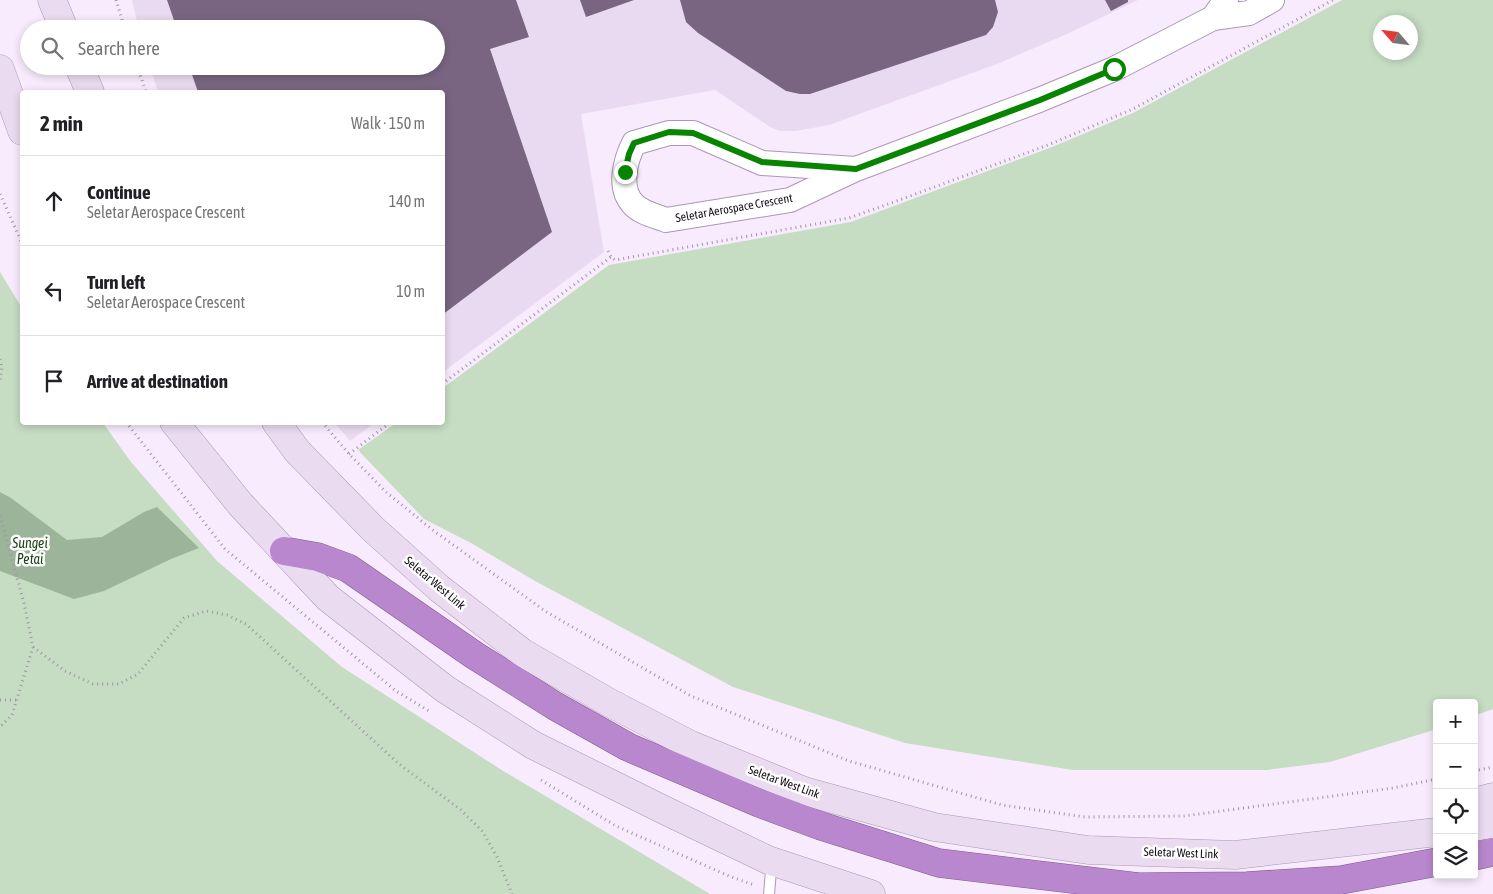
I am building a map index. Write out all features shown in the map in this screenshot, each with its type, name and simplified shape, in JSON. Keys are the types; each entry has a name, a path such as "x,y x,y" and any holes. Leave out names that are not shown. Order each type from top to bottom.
{"highway":[{"path":"284,551 318,557 348,568 474,655 555,706 628,748 759,803 821,826 939,863 1138,887 1247,886 1341,880 1433,863"},
{"path":"1478,855 1493,852"}],"main road":[{"path":"52,0 60,20"},
{"path":"0,69 20,125"},
{"path":"83,75 89,90"},
{"path":"176,425 241,505 328,598 445,689 533,745 768,860 871,894"},
{"name":"Seletar West Link","path":"278,425 297,451 373,530 440,589 523,653 610,703 691,745 804,791 934,827 1088,850 1235,854 1433,833"},
{"path":"1478,801 1493,798"},
{"path":"1406,836 1416,825 1433,818"},
{"path":"1478,826 1493,824"}],"street":[{"name":"Seletar Aerospace Crescent","path":"856,169 762,162 693,133 669,132 634,143 629,154 625,172 626,192 634,205 649,214 666,220 790,200 856,169 1040,100 1114,69 1220,9 1249,13 1272,0"}],"lane":[{"path":"768,860 771,871 769,894"}],"path":[{"path":"116,0 122,20"},
{"path":"608,251 615,260 849,218 1048,146 1133,109 1333,0"},
{"path":"140,75 145,90"},
{"path":"0,194 20,239"},
{"path":"445,382 611,257"},
{"path":"0,359 2,367 0,380"},
{"path":"325,425 349,454 386,492 434,531 545,610 691,696 849,761 1002,806 1085,817 1184,816 1393,788 1433,780"},
{"path":"349,454 387,425"},
{"path":"0,516 24,603 33,647 12,715 0,727"},
{"path":"33,647 65,671 93,684 119,684 138,674 184,618 206,611 227,615 246,624 399,764 461,810 483,832 497,857 512,894"},
{"path":"0,700 17,700"},
{"path":"1478,770 1493,767"}],"shaded area":[{"path":"132,0 1138,0 1067,34 997,64 829,125 796,131 780,131 770,127 715,90 581,114 604,252 445,371 445,90 157,90 153,75 445,75 445,20 137,20"},
{"path":"1342,0 1493,0 1493,709 1478,715 1478,699 1433,699 1433,730 1330,762 1267,770 1073,770 905,743 733,687 535,581 471,543 424,519 358,450 393,425 445,425 445,387 609,265 851,222 1052,147 1133,113"},
{"path":"0,272 20,305 20,425 104,425 131,462 217,561 342,667 500,769 710,894 0,894"},
{"path":"337,425 371,425 350,441"}],"water":[{"name":"Sungei Petai","path":"0,492 11,498 67,540 102,537 144,512 157,507 199,548 171,559 104,591 74,599 0,571"}],"building":[{"path":"167,0 516,0 529,37 490,49 552,232 445,313 445,90 197,90 192,75 445,75 445,20 174,20"},
{"path":"580,0 634,0 586,17"},
{"path":"680,0 995,0 998,12 993,27 986,35 810,94 800,94 786,91 698,33 686,22"},
{"path":"1105,0 1128,0 1128,2 1111,11"}],"route":[{"path":"625,172 629,154 634,143 669,132 693,133 762,162 794,166 856,169 1040,100 1114,69"}]}
